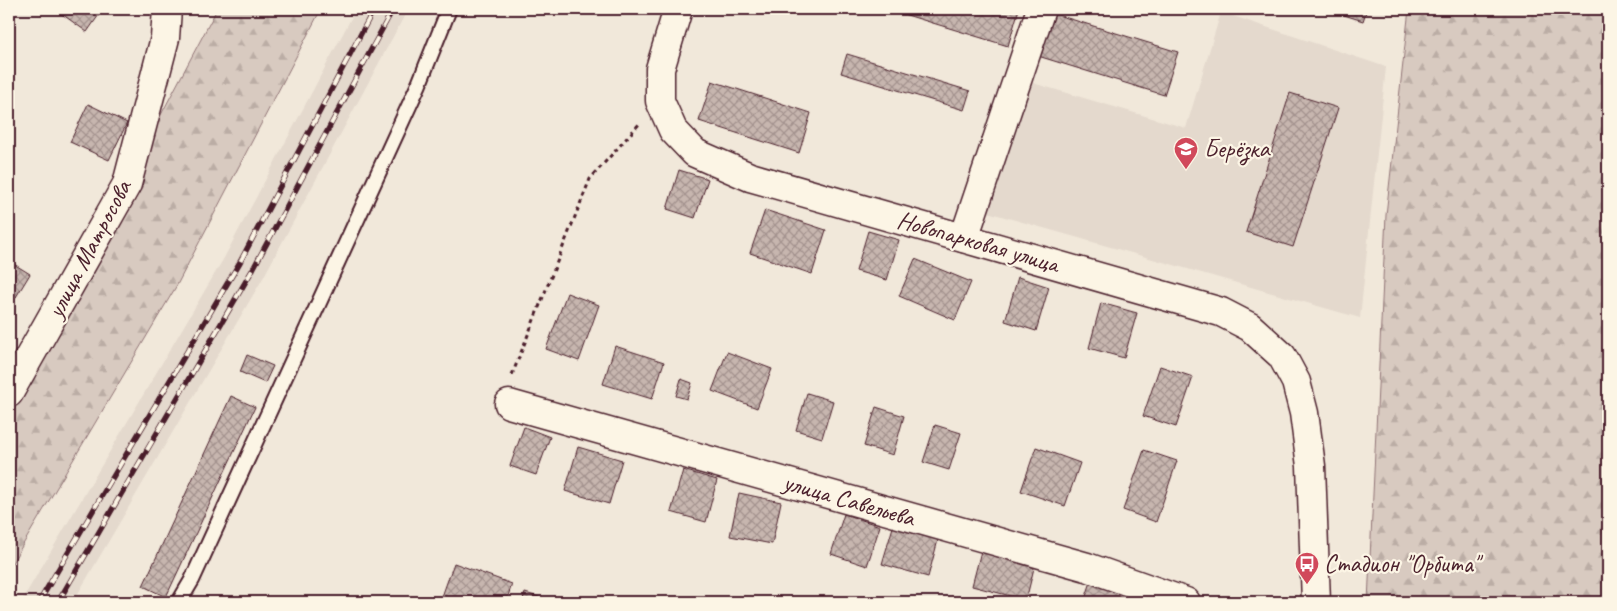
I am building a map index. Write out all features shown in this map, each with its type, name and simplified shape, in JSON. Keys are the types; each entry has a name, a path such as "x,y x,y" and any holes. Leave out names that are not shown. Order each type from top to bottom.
{"street":[{"name":"улица Матросова","path":"11,383 127,184 165,38 167,9"},
{"path":"660,101 660,69 678,9"},
{"path":"964,238 1041,9"},
{"name":"Новопарковая улица","path":"660,101 673,130 695,153 750,177 1221,312 1250,327 1282,356 1296,382 1304,413 1311,466 1316,602"},
{"name":"улица Савельева","path":"510,404 1087,567 1186,602"}],"lane":[{"path":"179,602 192,580 419,84 448,9"}],"path":[{"path":"512,375 590,179 660,101"}],"shaded area":[{"path":"356,9 408,9 263,278 73,602 21,602 224,258"},
{"name":"Берёзка","path":"1221,12 1386,67 1360,318 984,211 1026,81 1186,128"}],"green space":[{"path":"217,9 321,9 177,285 9,568 9,402"},
{"path":"1409,9 1608,9 1608,602 1368,602 1386,215"}],"building":[{"path":"61,9 103,9 87,32 59,12"},
{"path":"887,9 1019,9 1008,46"},
{"path":"1325,9 1367,9 1363,21"},
{"path":"1051,13 1178,52 1164,95 1038,56"},
{"path":"847,54 970,91 964,110 841,73"},
{"path":"712,81 811,113 799,153 699,121"},
{"path":"1290,93 1338,108 1293,247 1246,232"},
{"path":"88,104 127,123 109,160 70,142"},
{"path":"679,170 708,179 695,218 667,209"},
{"path":"765,210 826,230 812,274 750,253"},
{"path":"868,231 899,240 887,280 856,271"},
{"path":"915,259 971,282 955,320 899,296"},
{"path":"9,261 30,274 13,302 9,299"},
{"path":"1018,277 1049,287 1036,331 1005,321"},
{"path":"567,293 599,305 579,361 546,349"},
{"path":"1101,303 1137,313 1124,358 1089,348"},
{"path":"615,346 664,362 652,399 603,384"},
{"path":"727,352 772,369 757,408 712,391"},
{"path":"247,355 273,366 265,383 240,372"},
{"path":"1160,366 1193,377 1176,427 1143,416"},
{"path":"681,379 692,383 687,399 676,396"},
{"path":"807,393 833,401 822,438 796,430"},
{"path":"231,396 255,407 166,597 143,586"},
{"path":"876,407 904,416 893,455 864,446"},
{"path":"935,425 961,433 949,470 923,462"},
{"path":"524,427 550,437 536,475 510,466"},
{"path":"578,447 622,460 609,504 565,491"},
{"path":"1036,447 1080,463 1065,506 1021,491"},
{"path":"1144,450 1177,461 1156,522 1123,510"},
{"path":"683,470 717,480 706,522 671,512"},
{"path":"739,493 781,502 772,544 730,536"},
{"path":"844,514 880,526 867,566 831,554"},
{"path":"893,527 938,540 928,577 882,564"},
{"path":"981,551 1035,564 1026,600 972,586"},
{"path":"454,563 512,584 506,602 440,602"},
{"path":"1091,582 1129,594 1126,602 1084,602"},
{"path":"525,593 556,602 522,602"}],"railway":[{"path":"39,602 240,262 374,9"},
{"path":"58,602 253,269 393,9"}],"place":[{"name":"Берёзка","path":"1186,170"},
{"name":"Стадион \"Орбита\"","path":"1307,585"}]}
